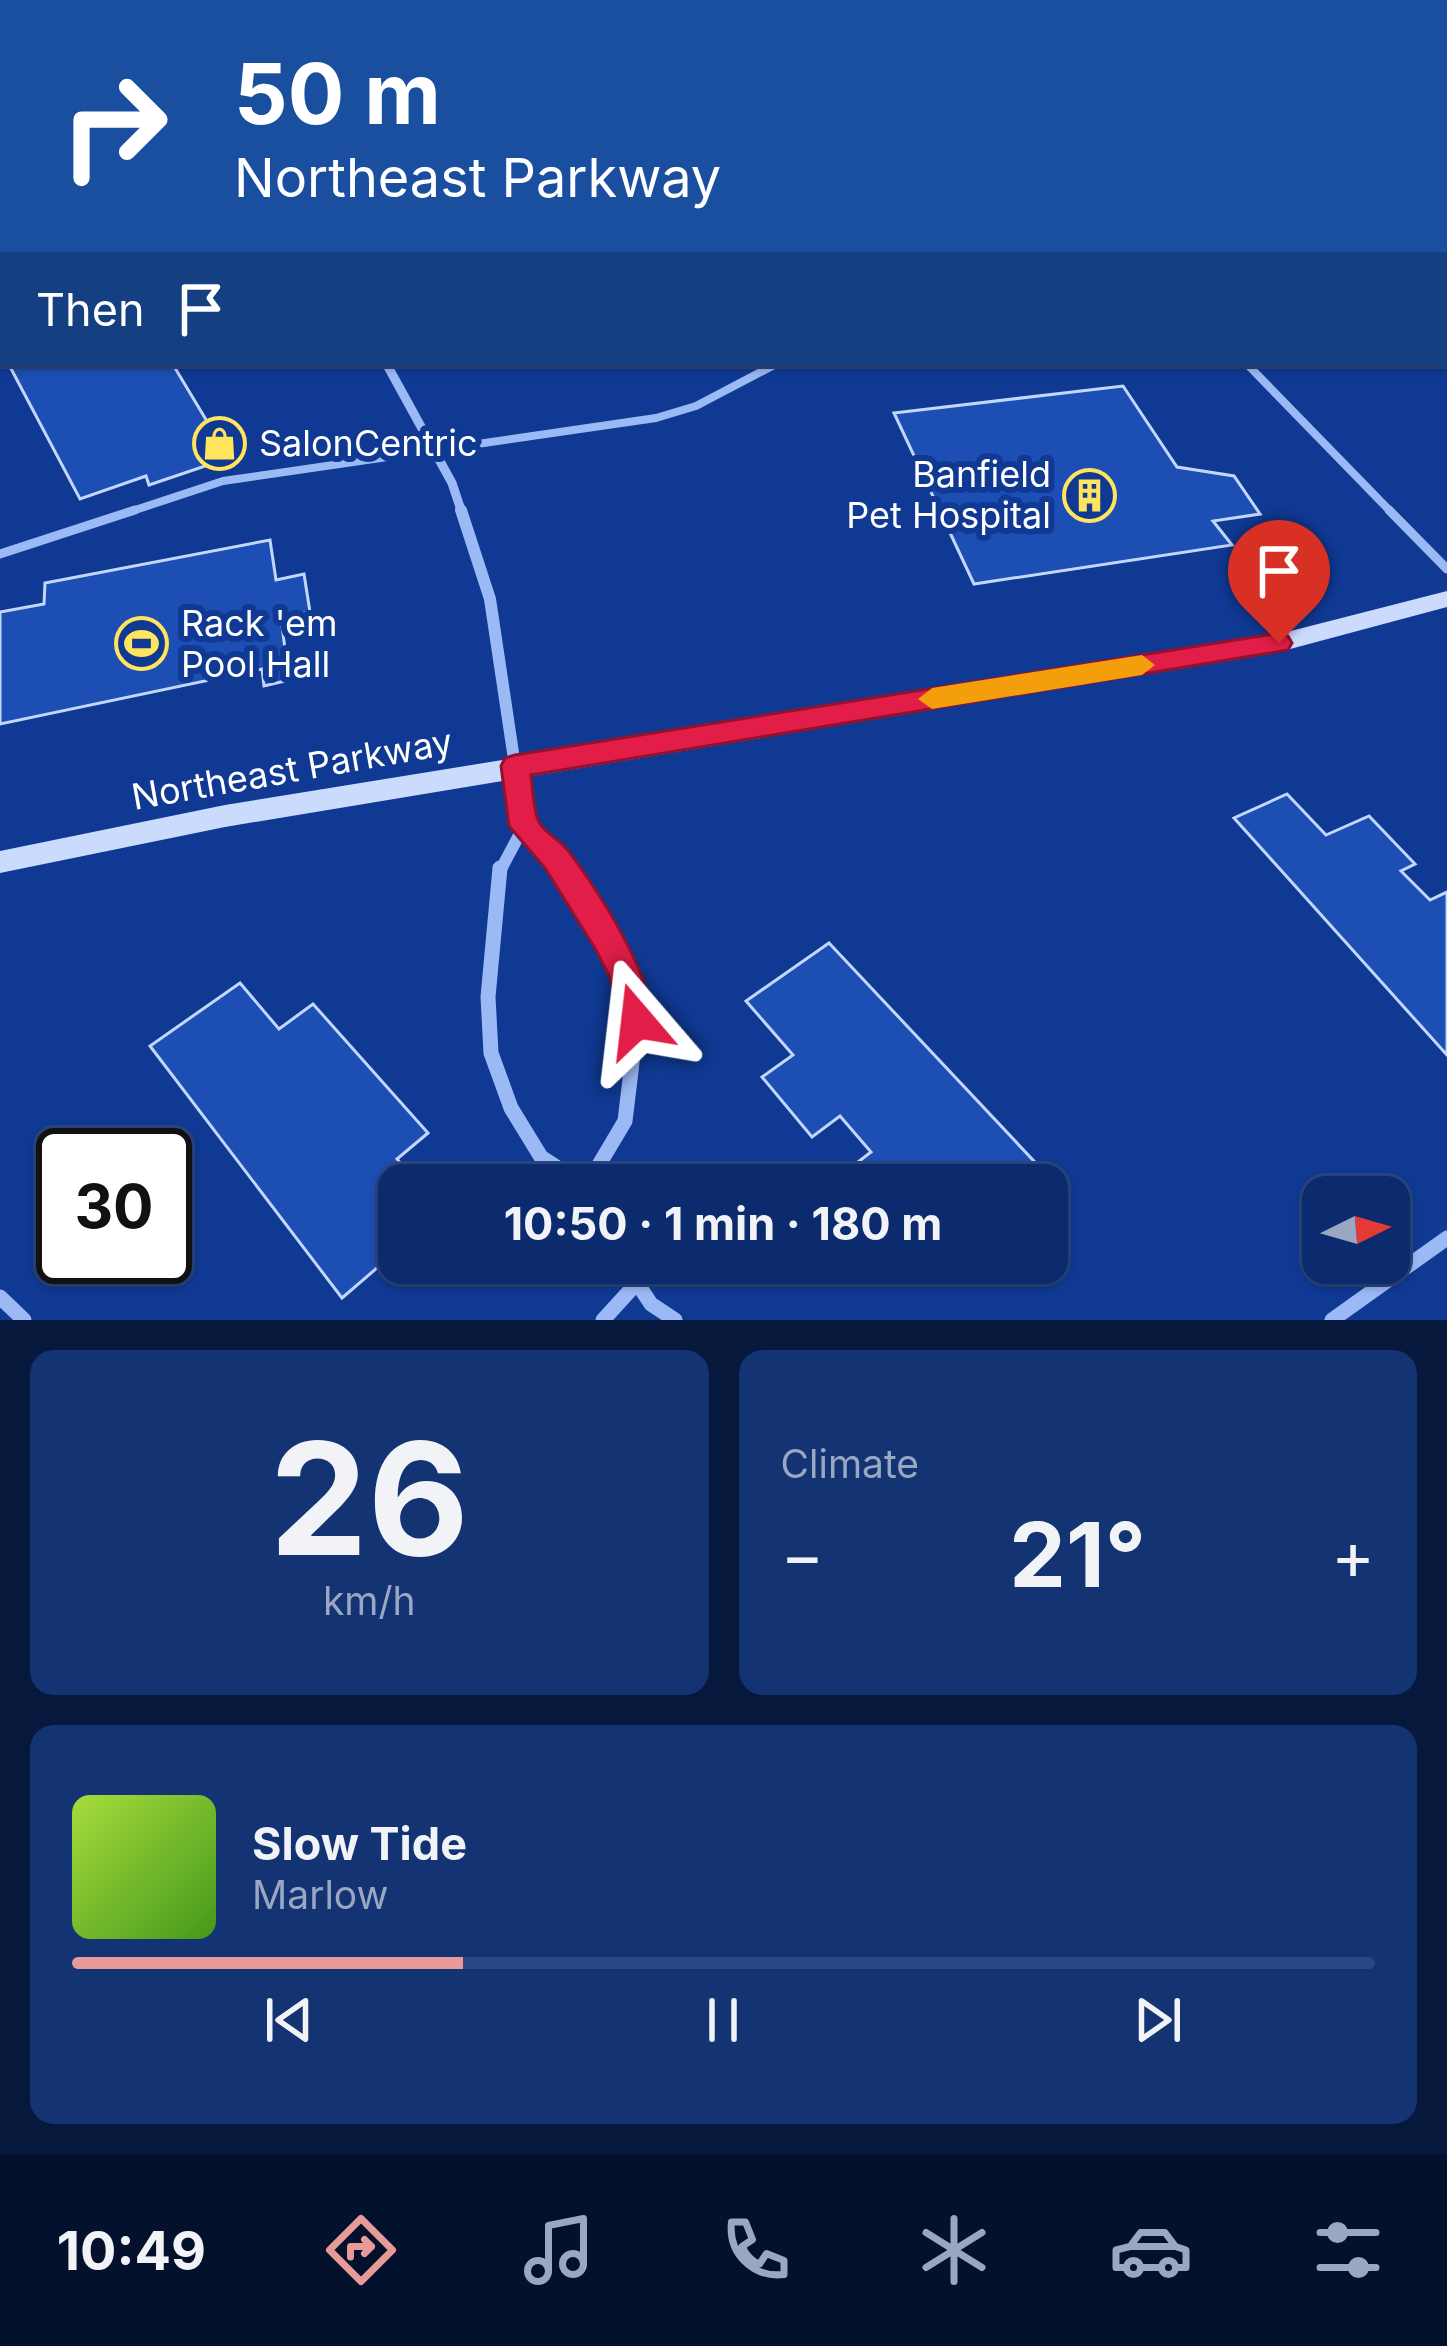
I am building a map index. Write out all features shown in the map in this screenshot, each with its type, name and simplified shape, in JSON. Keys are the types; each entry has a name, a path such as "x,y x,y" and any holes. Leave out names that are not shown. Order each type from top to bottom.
{"street":[{"path":"388,366 459,502 490,598 524,826 556,859 608,940 626,978 637,1021 625,1121 599,1164"},
{"name":"Northeast Parkway","path":"0,862 225,816 515,766 1279,643 1447,599"},
{"path":"524,826 500,867 489,976 491,1053 511,1108 541,1157 552,1164"},
{"path":"1332,1320 1447,1238"},
{"path":"603,1320 635,1285 675,1320"},
{"path":"0,1297 23,1320"}],"lane":[{"path":"0,554 223,481 656,418 696,406 772,366"},
{"path":"1249,366 1447,569"}],"building":[{"path":"10,366 174,366 229,458 149,485 146,476 80,499"},
{"name":"Banfield Pet Hospital","path":"1123,386 1177,467 1234,476 1260,514 1213,521 1232,545 974,584 894,413"},
{"name":"Rack 'em Pool Hall","path":"270,540 276,580 304,574 310,612 281,618 289,680 264,686 262,669 0,724 0,612 44,604 45,583"},
{"path":"1287,794 1326,835 1369,816 1415,864 1401,871 1430,900 1447,892 1447,1055 1234,818"},
{"path":"829,943 1037,1164 855,1164 871,1152 840,1116 812,1137 762,1077 793,1055 746,1001"},
{"path":"240,983 279,1029 313,1004 428,1133 397,1159 401,1164 378,1164 378,1267 342,1298 150,1046"}],"slow traffic":[{"path":"932,699 1142,665"}],"place":[{"name":"SalonCentric","path":"220,443"},
{"name":"Banfield Pet Hospital","path":"1090,495"},
{"name":"Rack 'em Pool Hall","path":"142,644"}],"route":[{"path":"637,1021 626,978 608,940 556,859 524,826 515,766 1279,643"}]}
